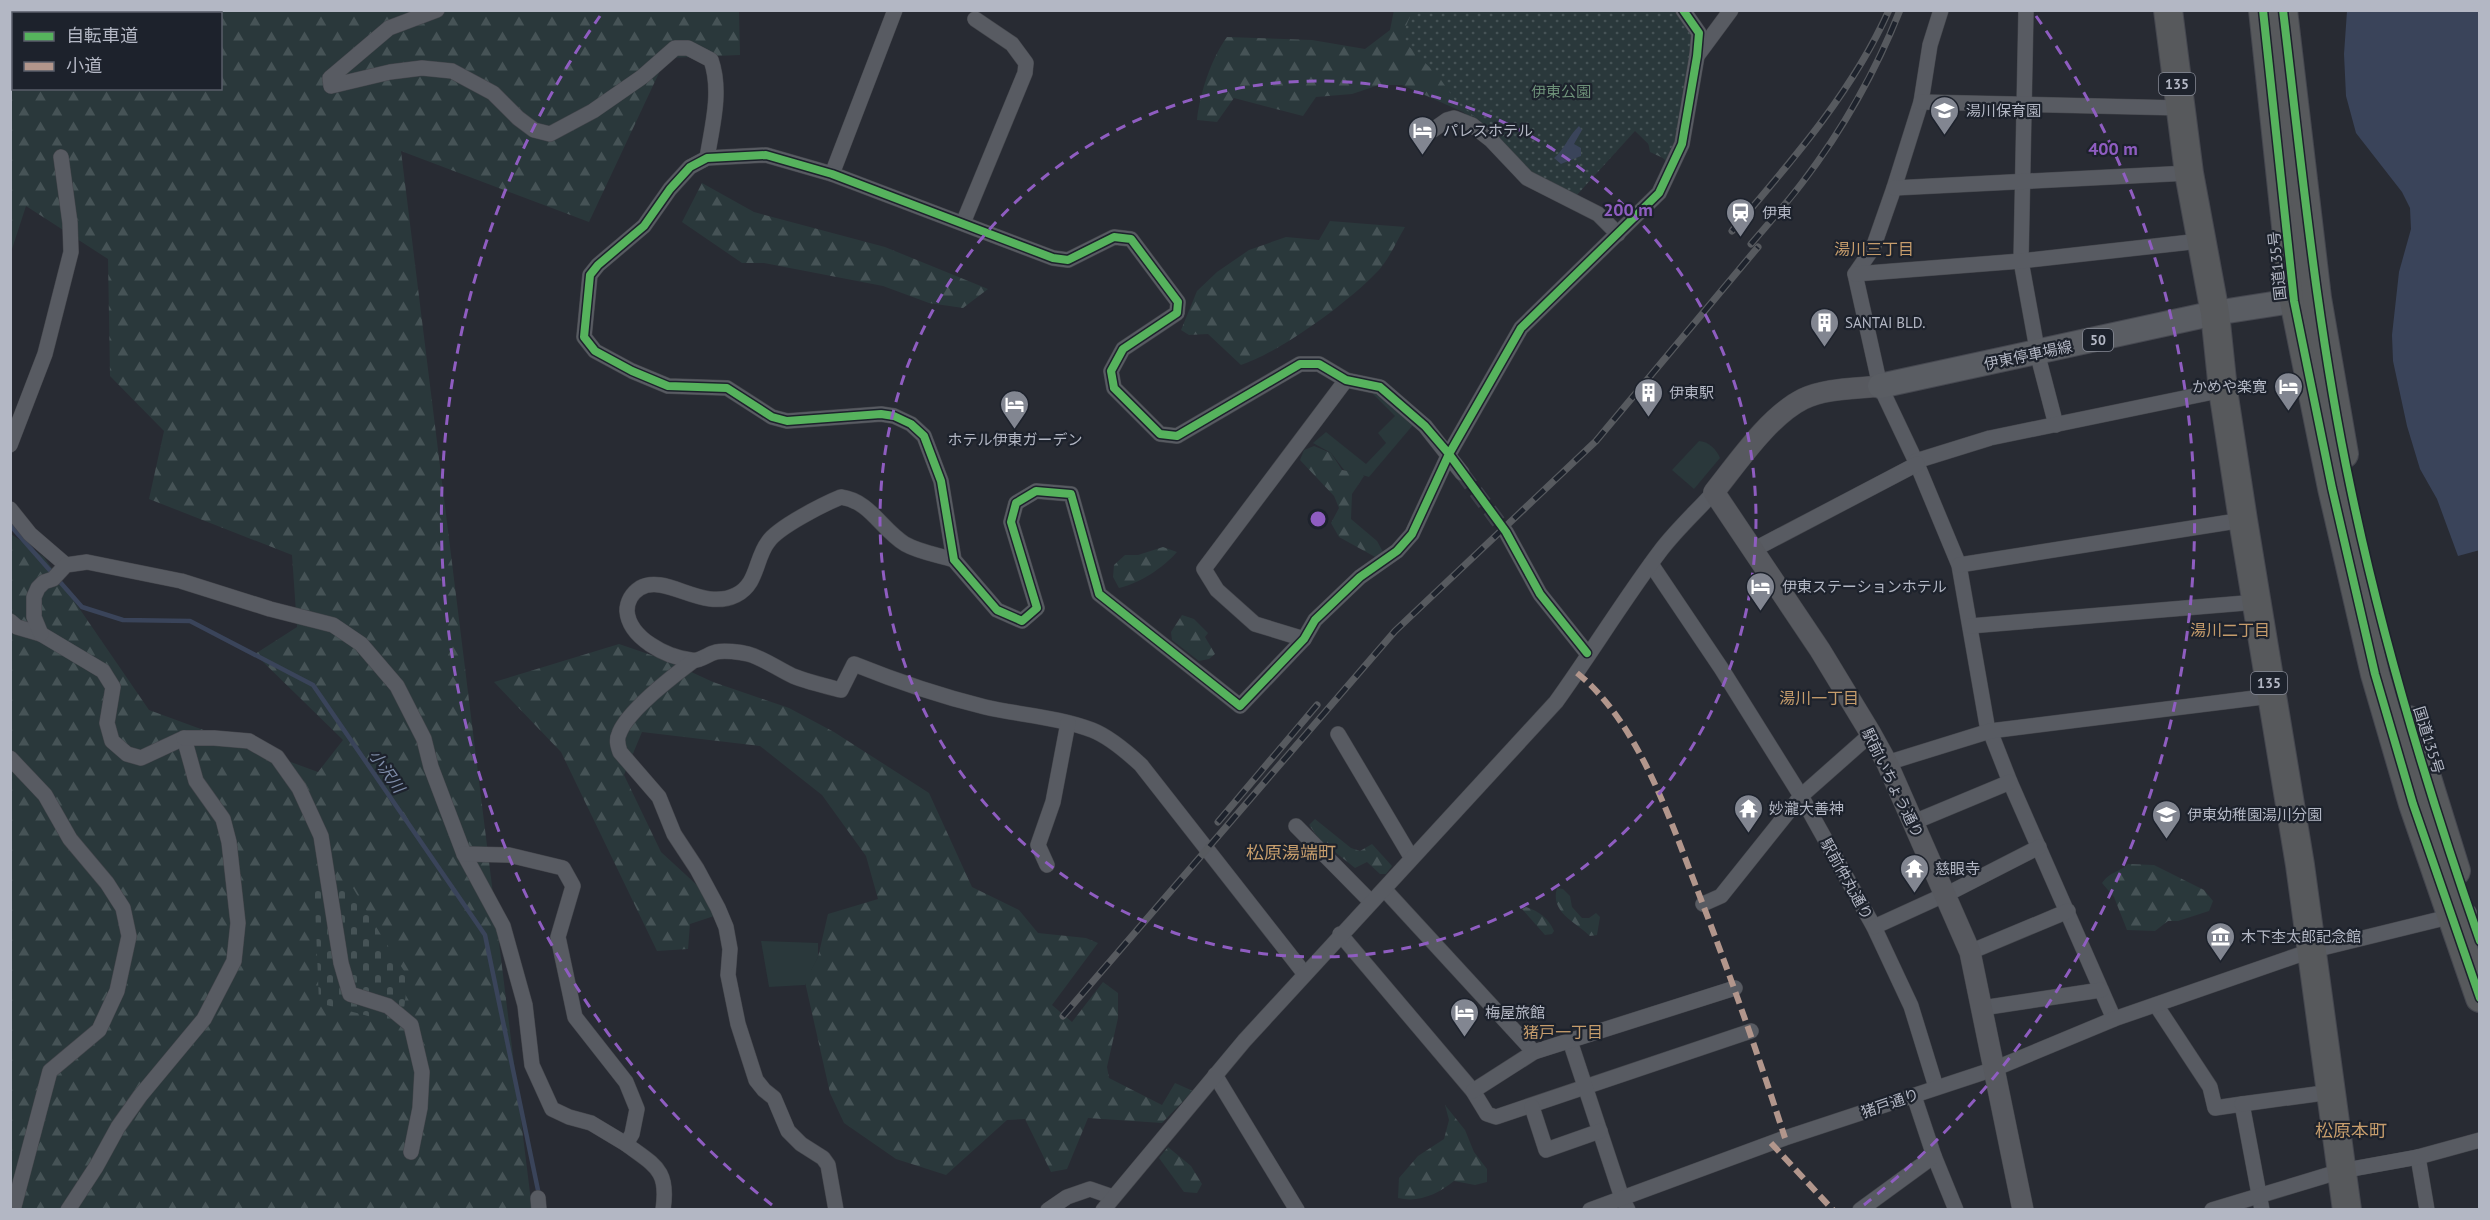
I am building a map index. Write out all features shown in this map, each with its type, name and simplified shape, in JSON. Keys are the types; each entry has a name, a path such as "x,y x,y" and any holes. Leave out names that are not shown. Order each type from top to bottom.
{"highway":[{"name":"135","path":"2168,10 2189,173 2215,313 2223,390 2243,520 2300,865 2347,1209"},
{"name":"国道135号","path":"2263,10 2332,488 2375,674 2413,804 2461,914 2480,998"},
{"name":"国道135号","path":"2283,10 2305,299"},
{"name":"国道135号","path":"2461,914 2480,941"}],"main road":[{"name":"伊東停車場線","path":"1880,386 2215,313 2305,299"}],"street":[{"path":"438,10 389,28 330,78 331,86 390,72 422,68 452,71 493,93 518,118 534,130 550,134 593,111 642,77 675,48 688,48 711,60 716,74 714,113 707,158"},
{"path":"832,174 896,10"},
{"path":"693,661 662,651 640,637 628,622 627,607 632,593 654,584 705,600 722,600 737,594 747,587 755,575 768,540 782,529 841,497 852,498 862,504 904,543 954,560 997,609 1022,621 1037,608 1011,522 1016,503 1036,490 1071,494 1099,594 1240,706 1304,639 1315,620 1360,577 1397,551 1412,534 1449,454 1521,328 1659,193 1682,144 1697,56 1699,33 1683,10"},
{"path":"1697,56 1731,10"},
{"path":"1941,10 1930,45 1921,102 1894,188 1873,248 1855,274 1880,386 1917,462 1959,564 1989,731 2115,1019"},
{"path":"2026,10 2021,261 2056,425"},
{"path":"963,223 1025,73 1026,63 1012,44 975,19"},
{"path":"1921,102 2181,108"},
{"path":"1430,132 1454,118 1472,125 1491,140 1527,178 1598,214 1618,234"},
{"path":"954,560 941,481 924,436 911,424 894,416 880,414 787,421 772,417 727,388 668,386 632,371 595,351 584,337 590,274 644,226 670,189 690,167 707,158 766,155 832,174 1053,258 1068,260 1114,237 1131,238 1178,302 1177,313 1123,349 1111,371 1114,388 1160,434 1177,436 1300,364 1319,364 1346,380 1380,387 1425,426 1462,473"},
{"path":"10,445 45,354 71,252 62,157"},
{"path":"1894,188 2189,173"},
{"path":"1855,274 2021,261 2200,241"},
{"path":"1304,639 1255,624 1217,590 1204,569 1346,380"},
{"path":"1103,1209 1215,1075 1305,973 1340,934 1385,890 1411,857 1556,702 1587,652 1663,548 1783,411 1804,399 1823,392 1880,386"},
{"path":"1753,550 1917,462 1990,438 2223,390"},
{"name":"駅前いちょう通り","path":"1714,492 1820,650 1871,734 1914,822 1970,952 2023,1209"},
{"path":"10,509 30,534 66,565"},
{"path":"1959,564 2243,520"},
{"path":"1506,532 1540,594 1587,652"},
{"path":"41,634 34,617 34,597 44,582 52,579 66,565 87,562 181,580 270,609 333,625 361,644 397,686 424,739 431,767 464,854 503,926 525,1005 532,1065 552,1109 591,1123 626,1144 658,1168 666,1188 663,1209"},
{"name":"駅前仲丸通り","path":"1651,564 1721,668 1801,796 1874,927 1911,1006 1936,1087"},
{"path":"1970,626 2257,602"},
{"path":"10,621 17,627 41,634 103,671 113,687 107,723 112,741 127,754 141,758 184,738 214,738 249,741 277,757 299,788 321,836 341,963 350,994 388,1006 411,1025 422,1072 420,1108 411,1152"},
{"path":"836,1209 828,1165 823,1158 801,1144 789,1131 774,1098 756,1080 738,1024 728,975 730,949 726,927 718,908 697,869 674,834 659,797 620,752 617,744 624,725 656,688 693,661 719,651 748,654 795,677 841,690 854,664 914,687 984,707 1068,723 1095,731 1126,751 1141,765 1305,973"},
{"path":"1887,763 1989,731 2271,696"},
{"path":"1047,865 1038,845 1053,802 1068,723"},
{"path":"1338,734 1411,857"},
{"path":"1703,904 1721,896 1801,796 1871,734"},
{"path":"68,1209 96,1167 118,1127 140,1096 204,1019 234,961 238,923 224,819 196,781 184,738"},
{"path":"10,758 45,795 70,839 107,883 123,908 129,936 117,991 99,1030 50,1071 13,1209"},
{"path":"1914,822 2010,782"},
{"path":"1296,826 1371,902"},
{"path":"1874,927 1945,895 2039,847"},
{"path":"464,854 509,855 563,868 573,886 558,937 575,1017 626,1082 637,1109 632,1134 626,1144"},
{"path":"1385,890 1534,1052"},
{"path":"1970,952 2068,911"},
{"name":"猪戸通り","path":"1590,1209 1625,1204 1785,1138 1994,1069 2115,1019 2310,951 2461,914"},
{"path":"1340,934 1473,1091 1487,1114 1496,1117 1532,1107 1750,1031"},
{"path":"1473,1091 1534,1052 1735,988"},
{"path":"1982,1008 2101,990"},
{"path":"2156,1005 2210,1087 2215,1108 2331,1092"},
{"path":"1569,1041 1625,1204"},
{"path":"1215,1075 1297,1209"},
{"path":"1914,1095 1934,1156 1956,1209"},
{"path":"2242,1104 2261,1202"},
{"path":"1532,1107 1546,1150 1600,1131"},
{"path":"2212,1209 2261,1202 2341,1171 2418,1157 2480,1140"},
{"path":"1860,1209 1934,1156"},
{"path":"2418,1157 2427,1209"},
{"path":"1048,1209 1067,1197 1090,1189 1113,1197"}],"green space":[{"name":"伊東公園","path":"1394,10 1671,11 1663,158 1650,152 1646,132 1649,118 1480,125 1463,112 1402,85 1379,85 1352,94 1316,97 1303,116 1234,98 1217,122 1197,120 1207,77 1227,37 1312,40 1365,49 1390,30"},
{"path":"11,11 739,11 740,55 666,58 589,222 401,151 532,1209 11,1209 11,534 44,557 149,710 318,772 343,740 255,654 297,627 292,555 149,499 164,431 110,376 108,259 26,206 11,252"},
{"name":"伊東公園","path":"1676,11 1693,33 1690,72 1676,146 1669,164 1635,131 1576,196 1527,175 1479,120 1457,103 1439,77 1401,38 1412,12"},
{"path":"702,183 754,212 885,247 988,289 963,308 929,303 883,286 764,263 742,263 682,222"},
{"path":"1330,221 1405,227 1384,264 1363,286 1312,326 1257,359 1241,365 1208,334 1189,335 1181,330 1197,291 1217,272 1249,250 1286,237 1319,240"},
{"path":"1370,391 1383,397 1413,425 1369,477 1344,470 1331,453 1313,443 1326,432 1366,464 1386,443 1378,433 1395,416"},
{"path":"1699,441 1712,446 1720,458 1694,489 1672,470"},
{"path":"1314,446 1331,453 1342,470 1360,473 1364,476 1352,494 1351,519 1377,541 1383,552 1377,558 1339,537 1331,523 1339,508 1334,496 1300,460 1304,450"},
{"path":"1163,547 1177,552 1151,574 1135,583 1119,588 1113,577 1114,565 1125,555 1138,555"},
{"path":"1182,615 1194,619 1208,633 1205,637 1215,654 1209,659 1199,661 1172,640 1171,632"},
{"path":"619,644 663,659 713,682 789,708 834,732 929,793 972,887 1019,910 1038,933 1086,938 1098,943 1052,1005 1072,1022 1103,982 1118,993 1118,1018 1107,1067 1109,1078 1162,1105 1175,1083 1193,1091 1162,1123 1088,1118 1067,1169 1051,1172 1025,1119 1007,1120 946,1175 896,1159 844,1123 830,1093 805,982 818,957 828,914 878,899 866,856 822,795 760,746 642,732 624,775 661,852 698,886 714,916 690,924 688,949 657,951 561,752 494,682"},
{"path":"1315,819 1351,848 1360,851 1372,844 1392,866 1386,874 1380,874 1367,862 1355,868 1320,840 1309,825"},
{"path":"2128,864 2154,865 2204,890 2213,901 2209,911 2178,921 2168,921 2155,931 2127,930 2114,897 2102,883 2108,876"},
{"path":"314,879 353,888 408,977 402,1025 319,1003"},
{"path":"1557,888 1563,889 1570,896 1572,907 1582,918 1589,918 1596,913 1600,917 1597,935 1590,936 1560,910 1557,904"},
{"path":"1526,907 1546,919 1554,931 1552,934 1545,935 1522,909"},
{"path":"761,941 818,943 818,957 805,985 769,987"},
{"path":"1445,1105 1465,1130 1474,1152 1487,1169 1487,1182 1475,1185 1454,1181 1428,1196 1413,1199 1398,1198 1399,1178 1418,1156 1444,1139 1449,1120"},
{"path":"1168,1147 1191,1166 1202,1184 1197,1193 1184,1192 1159,1158"}],"water":[{"path":"2347,11 2479,11 2480,550 2458,556 2437,499 2420,469 2407,426 2393,361 2392,335 2399,272 2411,229 2410,208 2402,192 2356,133 2346,96 2344,54"},
{"path":"1579,126 1582,130 1574,144 1581,148 1581,156 1561,164 1554,158"}],"waterway":[{"name":"小沢川","path":"10,525 82,607 123,620 190,621 313,685 485,935 539,1195"}],"tunnel":[{"path":"1462,473 1506,532"}],"railway":[{"path":"1732,231 1797,153 1838,98 1874,41 1889,10"},
{"path":"1751,244 1796,191 1830,143 1869,78 1900,10"},
{"path":"1063,1016 1395,631 1596,441 1758,247"},
{"path":"1218,822 1317,705"}],"marked path":[{"path":"1577,673 1599,693 1618,717 1663,802 1732,982 1785,1138"},
{"path":"1771,1143 1833,1210"}],"cycle path":[{"path":"1587,653 1540,594 1506,532 1449,454 1425,426 1380,387 1346,380 1319,364 1300,364 1177,436 1160,434 1114,388 1111,371 1123,349 1177,313 1178,302 1131,239 1114,237 1068,260 1053,258 832,174 766,155 707,158 690,167 670,189 644,226 598,265 590,275 584,337 595,351 632,371 668,386 727,388 772,417 787,421 881,414 894,416 911,424 924,436 941,481 954,560 997,610 1022,621 1037,608 1011,522 1016,503 1036,491 1071,494 1099,594 1240,706 1304,639 1315,620 1360,577 1397,551 1412,534 1449,454 1521,328 1659,193 1682,144 1697,56 1699,33 1683,10"},
{"path":"2263,10 2294,301 2332,488 2375,674 2413,804 2480,998"},
{"path":"2283,10 2319,308 2350,485 2391,658 2442,829 2480,941"}],"place":[{"name":"湯川保育園","path":"1945,136"},
{"name":"パレスホテル","path":"1422,156"},
{"name":"伊東","path":"1741,238"},
{"name":"SANTAI BLD.","path":"1824,348"},
{"name":"かめや楽寛","path":"2288,412"},
{"name":"伊東駅","path":"1648,418"},
{"name":"ホテル伊東ガーデン","path":"1015,430"},
{"name":"伊東ステーションホテル","path":"1761,612"},
{"name":"妙瀧大善神","path":"1748,834"},
{"name":"伊東幼稚園湯川分園","path":"2166,840"},
{"name":"慈眼寺","path":"1914,894"},
{"name":"木下杢太郎記念館","path":"2220,962"},
{"name":"梅屋旅館","path":"1464,1038"}],"district":[{"name":"湯川三丁目","path":"1874,249"},
{"name":"湯川二丁目","path":"2230,630"},
{"name":"湯川一丁目","path":"1819,698"},
{"name":"松原湯端町","path":"1291,852"},
{"name":"猪戸一丁目","path":"1563,1032"},
{"name":"松原本町","path":"2351,1130"}]}
